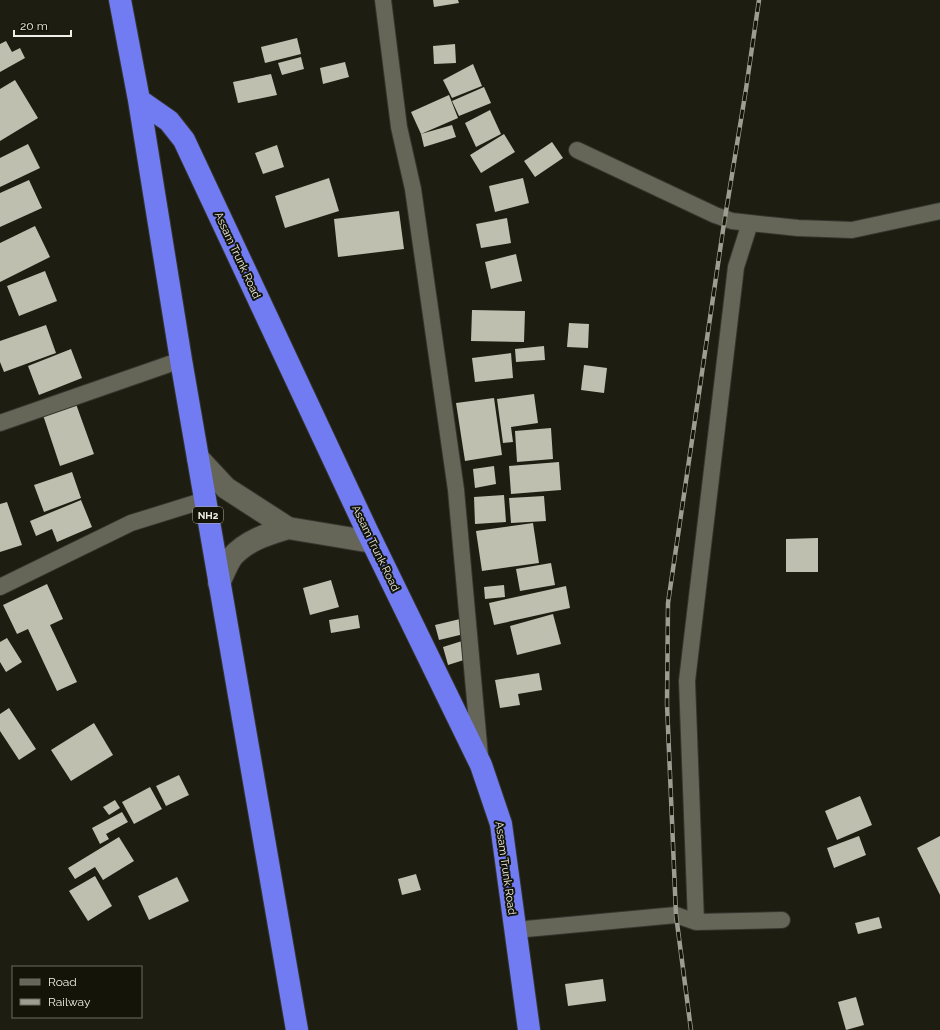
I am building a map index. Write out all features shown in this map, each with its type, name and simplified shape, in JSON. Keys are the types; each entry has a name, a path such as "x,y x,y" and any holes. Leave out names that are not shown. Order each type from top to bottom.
{"highway":[{"name":"NH2","path":"120,0 139,100 181,360 297,1030"},
{"name":"Assam Trunk Road","path":"139,100 169,121 184,140 372,542 481,765 501,824 529,1030"}],"street":[{"path":"383,0 399,127 413,189 456,490 481,765"},
{"path":"577,150 715,215 732,221 798,228 852,230 940,211"},
{"path":"696,922 687,680 736,267 750,223"},
{"path":"0,423 181,360"},
{"path":"198,458 226,488 288,528 372,542"},
{"path":"0,587 131,523 205,500"},
{"path":"219,583 232,558 248,543 269,533 288,528"},
{"path":"515,930 676,915 696,922 782,920"}],"building":[{"path":"433,0 458,0 459,3 434,7"},
{"path":"297,38 301,54 265,63 261,47"},
{"path":"6,41 12,52 20,48 25,58 0,72 0,44"},
{"path":"455,44 456,63 434,64 433,46"},
{"path":"301,57 304,69 282,75 278,63"},
{"path":"345,62 349,77 323,84 320,68"},
{"path":"473,64 482,86 452,98 443,80"},
{"path":"271,74 277,95 238,103 233,82"},
{"path":"15,80 38,118 0,141 0,89"},
{"path":"484,87 491,103 459,116 452,101"},
{"path":"449,95 458,118 421,134 411,112"},
{"path":"490,110 501,134 476,147 465,123"},
{"path":"452,125 456,137 424,147 421,134"},
{"path":"504,134 515,152 481,173 470,155"},
{"path":"552,142 563,158 535,177 524,161"},
{"path":"28,144 40,168 0,187 0,158"},
{"path":"277,145 284,167 263,174 255,153"},
{"path":"329,178 339,211 285,228 275,196"},
{"path":"523,178 529,203 495,212 489,186"},
{"path":"29,180 42,208 0,227 0,193"},
{"path":"399,211 404,249 338,257 334,219"},
{"path":"507,218 511,243 481,248 476,224"},
{"path":"35,226 50,257 0,282 0,243"},
{"path":"516,254 522,281 491,289 485,262"},
{"path":"45,271 57,301 19,316 7,286"},
{"path":"472,310 525,311 524,342 471,341"},
{"path":"569,323 589,324 588,348 567,347"},
{"path":"46,325 56,353 4,372 0,362 0,341"},
{"path":"544,346 545,360 516,362 515,349"},
{"path":"71,349 82,378 39,395 28,366"},
{"path":"511,353 513,378 475,382 472,358"},
{"path":"584,365 607,368 604,393 581,390"},
{"path":"534,394 538,423 511,427 513,442 503,443 497,399"},
{"path":"494,398 502,455 465,461 456,403"},
{"path":"76,404 94,454 60,466 43,415"},
{"path":"551,428 553,459 517,462 515,431"},
{"path":"559,462 561,490 511,494 509,466"},
{"path":"494,466 496,484 475,488 473,469"},
{"path":"72,472 81,498 44,512 34,485"},
{"path":"504,495 506,522 475,524 474,497"},
{"path":"544,496 546,521 511,523 509,498"},
{"path":"81,500 92,527 57,542 52,529 36,536 30,521"},
{"path":"7,502 22,545 0,552 0,504"},
{"path":"533,523 539,563 482,571 476,531"},
{"path":"818,538 818,572 786,572 786,539"},
{"path":"551,563 555,585 520,591 516,569"},
{"path":"331,580 339,607 310,615 303,588"},
{"path":"47,584 63,619 50,625 77,682 57,691 28,629 17,634 3,605"},
{"path":"504,585 505,597 485,599 484,587"},
{"path":"566,586 570,608 494,625 489,603"},
{"path":"553,614 561,644 517,655 510,626"},
{"path":"358,615 360,628 331,633 329,620"},
{"path":"460,619 464,634 439,640 435,625"},
{"path":"7,638 22,662 6,672 0,662 0,642"},
{"path":"462,641 467,659 448,665 443,647"},
{"path":"539,673 542,690 518,694 520,705 500,708 495,680"},
{"path":"9,708 36,749 19,760 0,731 0,714"},
{"path":"94,723 113,755 71,781 51,750"},
{"path":"179,775 189,795 166,806 156,786"},
{"path":"150,787 162,809 134,824 122,802"},
{"path":"860,796 872,825 837,840 825,811"},
{"path":"115,800 120,808 109,815 103,807"},
{"path":"122,812 128,822 106,834 109,839 100,844 92,828"},
{"path":"859,836 866,855 834,868 827,848"},
{"path":"940,836 940,895 917,848"},
{"path":"119,837 134,861 103,880 95,867 75,879 68,868"},
{"path":"416,874 421,890 402,895 398,879"},
{"path":"95,876 112,906 88,921 69,891"},
{"path":"177,877 189,901 149,920 138,896"},
{"path":"879,917 882,928 858,934 855,923"},
{"path":"603,979 606,1001 568,1006 565,984"},
{"path":"856,997 864,1025 846,1030 838,1002"}],"railway":[{"path":"691,1030 676,915 667,704 668,603 723,230 759,0"}]}
